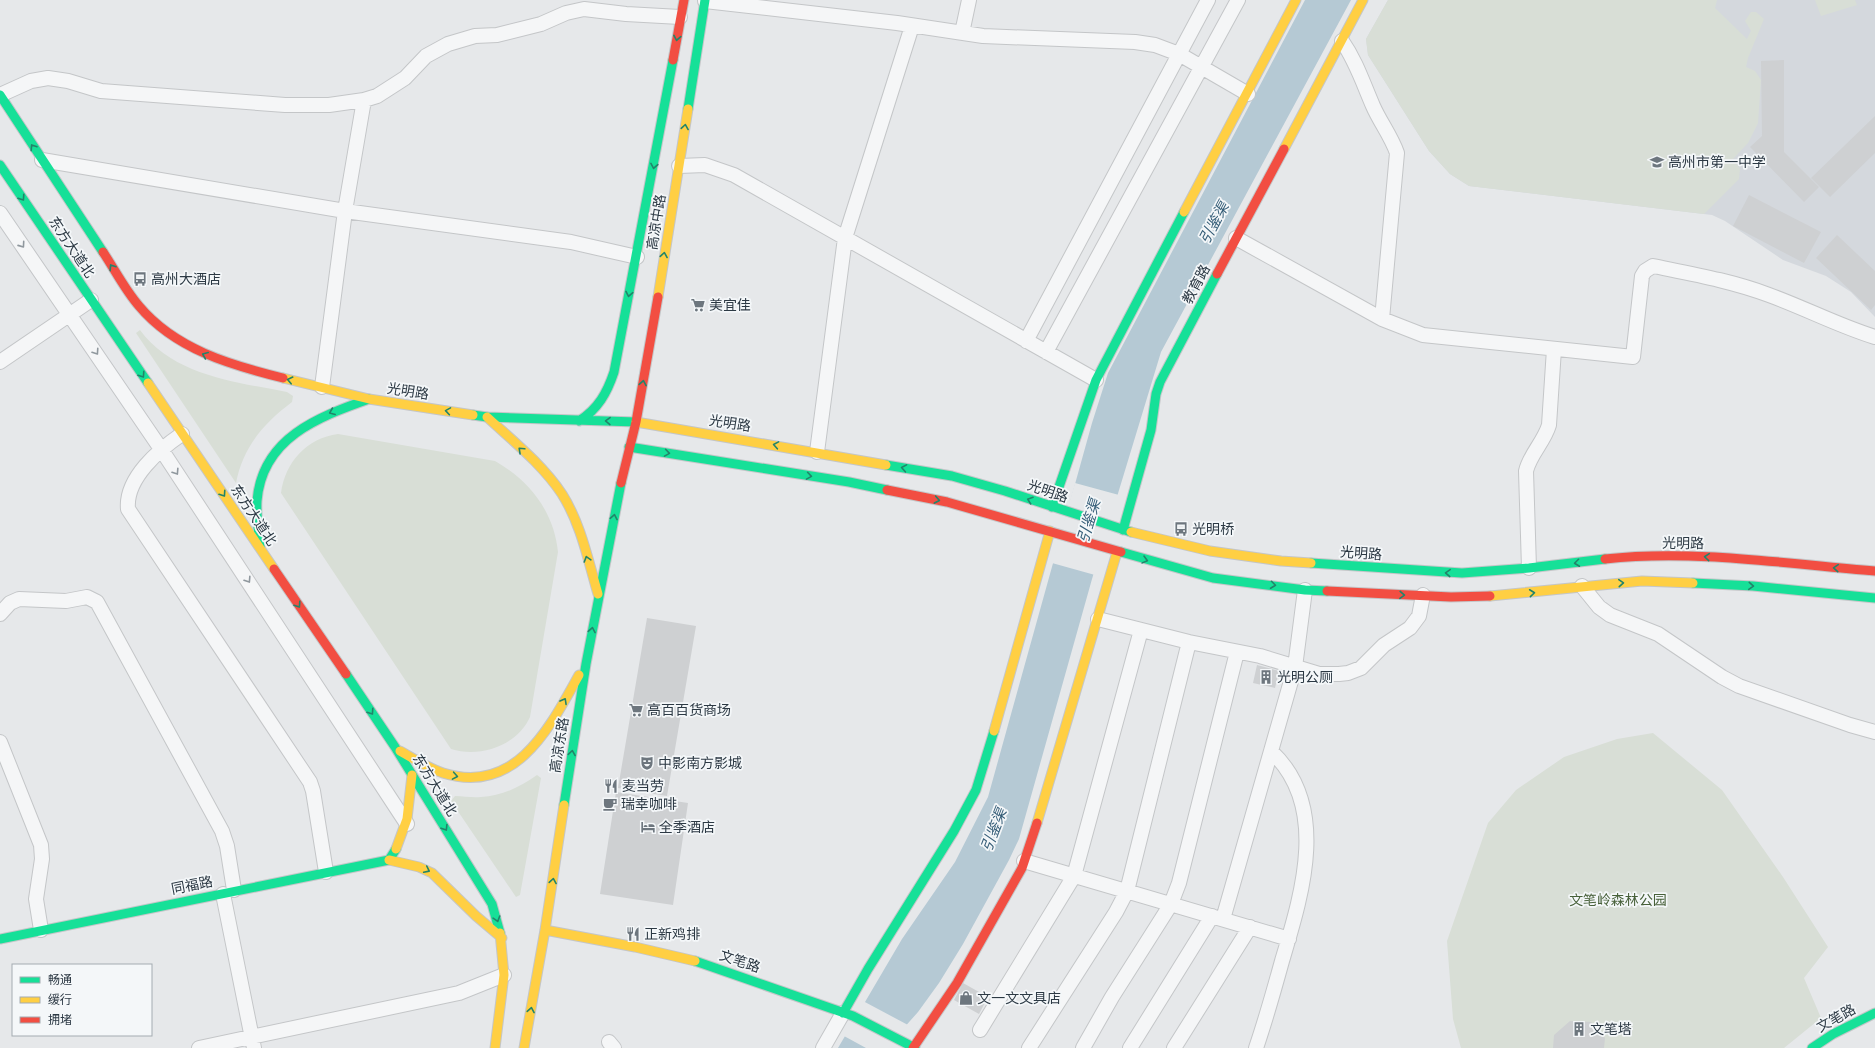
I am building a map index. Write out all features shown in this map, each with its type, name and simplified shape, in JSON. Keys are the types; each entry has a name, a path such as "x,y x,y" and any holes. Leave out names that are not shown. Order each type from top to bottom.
{"main road":[{"name":"高凉中路","path":"579,421 592,412 605,396 610,384 637,257 648,220 680,17 684,0"},
{"path":"1052,507 1096,380 1248,94 1296,0"},
{"name":"教育路","path":"1119,529 1151,430 1156,394 1160,382 1363,0"},
{"name":"高凉中路","path":"629,447 636,422 666,222 679,166 705,1"},
{"name":"东方大道北","path":"0,95 129,293 153,321 179,341 199,352 241,368"},
{"name":"东方大道北","path":"0,165 395,747 492,904 502,938"},
{"name":"光明路","path":"241,368 369,399 487,417 636,422 952,476 1005,491 1119,529 1210,551 1281,561 1462,573 1529,568 1622,557 1696,556 1875,571"},
{"path":"260,550 257,501 264,472 274,454 284,441 297,429 329,413 369,399"},
{"path":"487,417 537,465 561,494 569,507 580,535 598,596"},
{"path":"743,465 748,440"},
{"path":"629,447 848,482 947,502 1060,534 1108,550 1213,578 1305,590 1451,597 1493,596 1582,586 1642,582 1679,582 1875,598"},
{"name":"高凉东路","path":"524,1048 545,930 586,664 598,596 629,447"},
{"path":"848,1015 868,969 954,831 976,790 989,751 1050,532"},
{"path":"914,1048 957,983 1024,861 1117,552"},
{"path":"395,747 421,764 454,777 480,778 508,768 526,756 544,735 586,664"},
{"path":"412,775 407,824 402,838 389,860 420,867 432,873 476,916 502,938 504,975 502,1002 495,1048"},
{"name":"同福路","path":"0,939 389,860"},
{"name":"文笔路","path":"545,930 685,958 728,971 848,1015 914,1048"},
{"name":"文笔路","path":"1812,1048 1833,1034 1875,1013"}],"street":[{"path":"962,33 969,0"},
{"path":"1026,341 1208,0"},
{"path":"1046,352 1238,0"},
{"path":"705,1 962,33 1018,38 1135,42 1155,45 1179,54 1248,94"},
{"path":"0,95 31,81 48,78 68,81 101,91 285,105 329,105 364,100 377,96 405,78 426,56 448,44 474,36 497,35 541,24 566,13 584,9 626,14 680,17"},
{"path":"817,452 845,238 912,26"},
{"path":"1342,41 1352,55 1373,106 1393,142 1397,153 1382,318"},
{"path":"322,387 345,211 364,100"},
{"path":"42,160 345,211 571,242 637,257"},
{"path":"679,166 706,165 720,168 748,182 1096,380"},
{"path":"0,213 161,449 407,824"},
{"path":"1236,238 1382,318 1423,335 1633,357 1642,276 1645,271 1653,266 1697,274 1769,295 1853,330 1875,337"},
{"path":"0,362 91,300"},
{"path":"1529,568 1526,471 1532,457 1546,434 1549,425 1554,348"},
{"path":"182,434 150,459 134,484 129,496 128,509 310,782 313,791 326,872"},
{"path":"1582,586 1599,607 1610,615 1658,634 1722,678 1739,686 1875,732"},
{"path":"1130,1048 1218,917 1296,667 1305,590"},
{"path":"1098,619 1188,642 1266,658 1319,674 1330,675 1348,673 1361,668 1384,645 1410,628 1419,616 1423,596"},
{"path":"0,614 10,603 20,599 66,601 87,597 97,602 222,832 226,846 228,892 253,1043"},
{"path":"980,1030 1074,876 1141,630"},
{"path":"1030,1048 1116,912 1127,891 1188,642"},
{"path":"1083,1048 1112,998 1171,904 1179,883 1237,652"},
{"path":"0,742 41,845 42,859 36,900 41,930"},
{"path":"1256,1048 1289,939 1307,862 1305,813 1300,797 1286,768 1271,751"},
{"path":"1024,861 1289,939"},
{"path":"1174,1048 1250,927"},
{"path":"199,1048 253,1043 459,993 504,975"},
{"path":"823,1048 848,1015"}],"shaded area":[{"name":"高州市第一中学","path":"1388,0 1875,0 1875,317 1851,292 1826,276 1783,260 1725,221 1712,215 1469,186 1450,174 1429,151 1368,55 1366,39"}],"green space":[{"name":"高州市第一中学","path":"1388,0 1717,0 1715,8 1747,39 1751,31 1745,21 1751,12 1756,12 1764,19 1748,58 1746,67 1755,71 1761,80 1758,123 1748,143 1733,159 1740,169 1739,179 1704,214 1469,186 1450,174 1429,151 1368,55 1366,39"},
{"path":"1815,0 1855,0 1857,5 1821,16"},
{"path":"140,330 154,345 170,358 188,367 227,380 287,392 293,396 292,402 263,428 249,447 239,470 236,483 136,333"},
{"path":"338,434 495,461 519,478 538,499 546,511 556,537 558,552 530,717 516,736 507,742 496,747 474,752 451,749 281,493 287,471 299,453 307,446 327,436"},
{"name":"文笔岭森林公园","path":"1653,733 1722,790 1783,877 1828,947 1804,978 1821,1018 1784,1048 1461,1048 1453,1019 1447,941 1488,823 1516,790 1564,757 1617,739"},
{"path":"537,775 541,778 520,895 516,897 451,801 455,796 478,797 503,793 517,787"}],"water":[{"name":"引鉴渠","path":"1305,0 1351,0 1161,352 1092,579 1019,839 963,944 939,983 918,1012 886,1048 838,1048 902,939 955,862 988,797 1092,423 1108,373"}],"pier":[{"path":"1075,483 1119,495 1095,575 1052,563"},
{"path":"863,1001 908,1025 888,1048 866,1048 844,1036"}],"building":[{"path":"1784,60 1784,152 1819,187 1804,202 1750,147 1762,136 1761,61"},
{"path":"1875,116 1875,153 1830,197 1811,178"},
{"path":"1749,195 1821,232 1804,263 1733,226"},
{"path":"1837,235 1875,271 1875,305 1871,310 1816,258"},
{"path":"647,618 696,626 667,796 618,788"},
{"name":"光明公厕","path":"1257,665 1279,671 1275,688 1253,683"},
{"name":"全季酒店","path":"616,792 688,803 673,905 600,894"},
{"path":"963,983 988,997 979,1014 954,1000"},
{"name":"文笔塔","path":"1570,1021 1591,1022 1605,1038 1604,1048 1553,1048 1554,1035"}],"traffic: fast":[{"path":"688,109 705,0"},
{"path":"579,421 597,406 605,394 614,372 673,60"},
{"path":"0,95 103,252"},
{"path":"0,165 148,383"},
{"path":"1052,507 1096,380 1184,212"},
{"path":"1123,530 1151,430 1156,394 1160,382 1217,274"},
{"path":"260,547 257,501 261,479 269,461 281,446 296,433 312,423 369,399"},
{"path":"473,415 487,417 636,422"},
{"path":"629,447 849,482 887,490"},
{"path":"886,465 952,476 1005,491 1131,532"},
{"path":"564,805 586,664 621,483"},
{"path":"1121,552 1213,578 1305,590 1327,591"},
{"path":"1311,563 1462,573 1529,568 1605,559"},
{"path":"1693,583 1753,586 1875,598"},
{"path":"346,674 395,747 492,904 500,933"},
{"path":"843,1013 868,969 954,831 976,790 994,731"},
{"path":"0,939 389,860 396,849"},
{"path":"695,961 853,1016 915,1048"},
{"path":"1812,1048 1833,1034 1875,1013"}],"traffic: slow":[{"path":"1184,212 1296,0"},
{"path":"1284,149 1363,0"},
{"path":"658,297 688,109"},
{"path":"283,378 369,399 473,415"},
{"path":"148,383 274,569"},
{"path":"487,417 546,473 562,494 569,506 579,530 598,594"},
{"path":"636,422 886,465"},
{"path":"994,731 1050,531"},
{"path":"1131,532 1210,551 1281,561 1311,563"},
{"path":"1037,823 1117,552"},
{"path":"1490,596 1642,581 1693,583"},
{"path":"400,751 426,766 443,773 469,778 491,775 510,766 528,752 556,715 579,675"},
{"path":"396,849 407,819 412,775"},
{"path":"524,1048 545,930 564,805"},
{"path":"389,860 419,867 432,873 476,916 502,938"},
{"path":"545,930 635,947 695,961"},
{"path":"495,1048 504,975 500,933"}],"traffic: jam":[{"path":"673,60 684,0"},
{"path":"1217,274 1284,149"},
{"path":"103,252 134,300 153,321 169,334 186,344 224,361 283,378"},
{"path":"621,483 636,422 658,297"},
{"path":"887,490 947,502 1121,552"},
{"path":"1605,559 1638,556 1706,557 1774,561 1875,571"},
{"path":"274,569 346,674"},
{"path":"1327,591 1451,597 1490,596"},
{"path":"913,1048 957,983 1022,868 1037,823"}],"place":[{"name":"高州市第一中学","path":"1657,162"},
{"name":"高州大酒店","path":"140,279"},
{"name":"美宜佳","path":"698,305"},
{"name":"光明桥","path":"1181,529"},
{"name":"光明公厕","path":"1266,677"},
{"name":"高百百货商场","path":"636,710"},
{"name":"中影南方影城","path":"647,763"},
{"name":"麦当劳","path":"611,786"},
{"name":"瑞幸咖啡","path":"610,804"},
{"name":"全季酒店","path":"648,827"},
{"name":"正新鸡排","path":"633,934"},
{"name":"文一文文具店","path":"966,998"},
{"name":"文笔塔","path":"1579,1029"}]}
